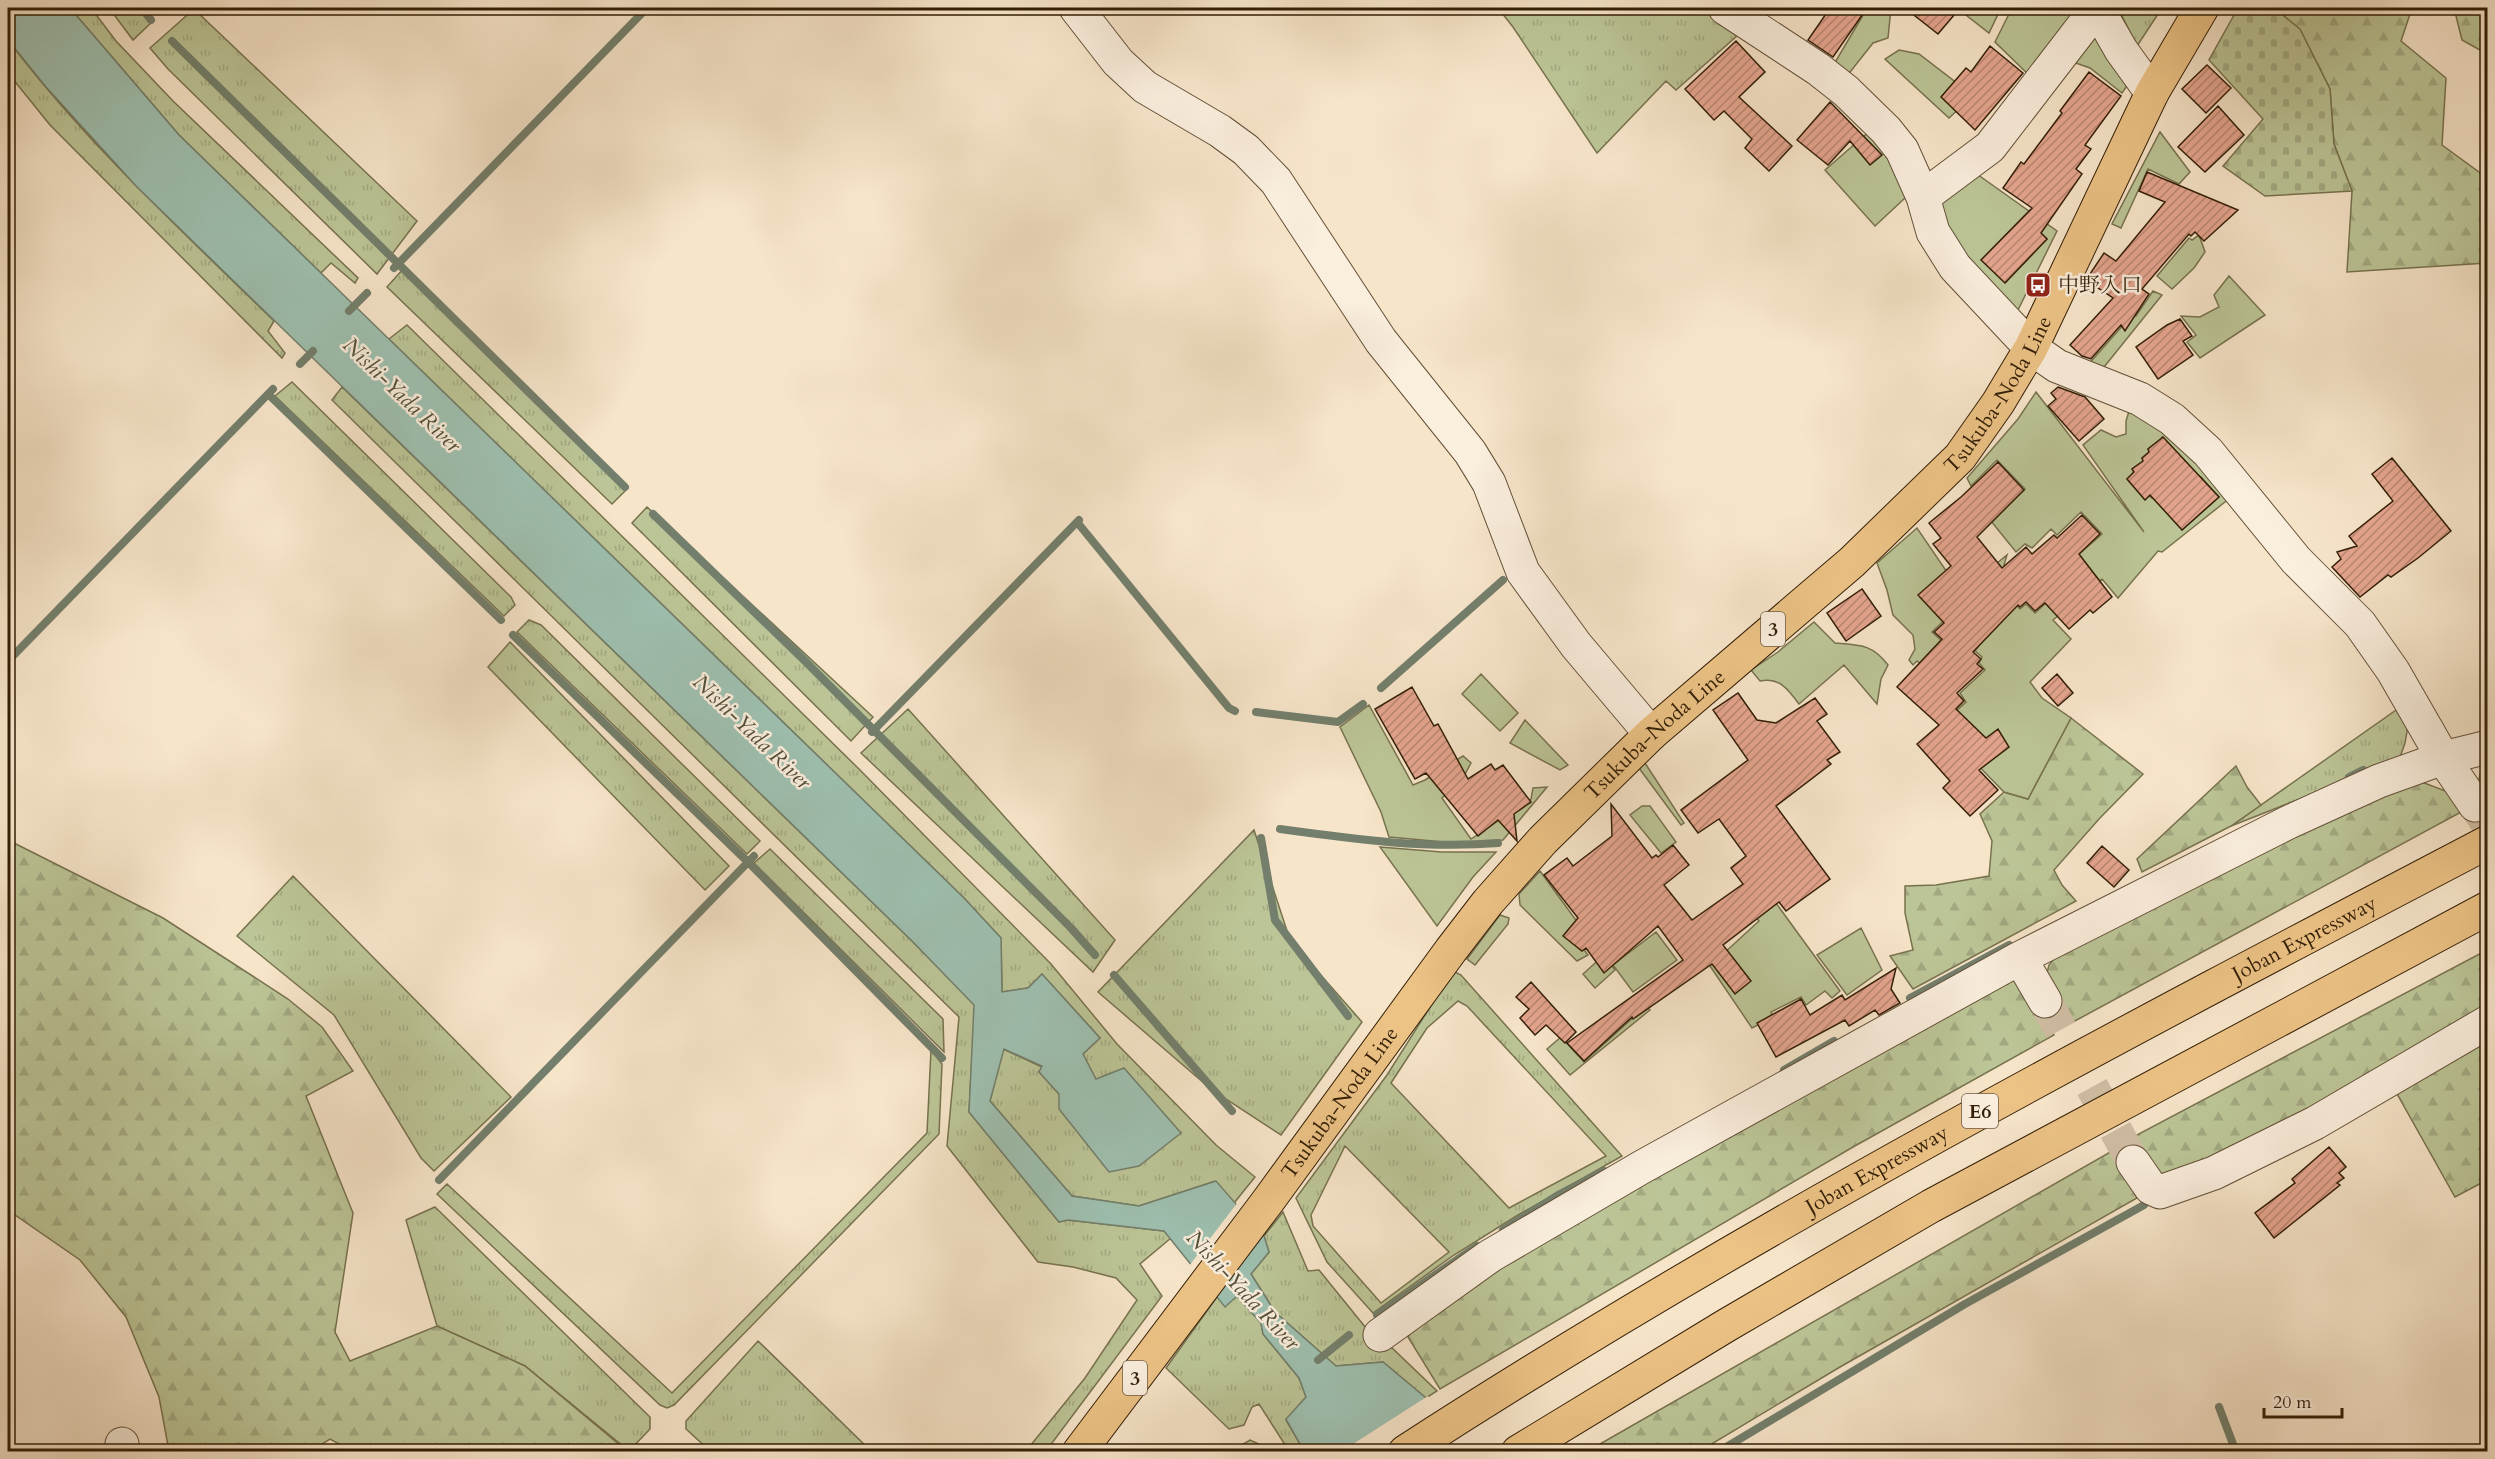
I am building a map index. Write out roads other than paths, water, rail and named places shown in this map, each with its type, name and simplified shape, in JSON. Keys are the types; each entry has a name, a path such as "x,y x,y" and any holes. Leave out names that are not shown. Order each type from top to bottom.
{"main road":[{"name":"Tsukuba-Noda Line","path":"1079,1452 1268,1201 1488,902 1580,802 1651,734 1852,561 1960,457 1998,403 2031,348 2152,93 2202,8"},
{"name":"Joban Expressway","path":"1405,1452 1484,1400 1701,1270 1907,1151 2123,1033 2487,842"},
{"path":"1518,1452 1727,1325 1931,1206 2487,908"}],"street":[{"path":"1076,8 1118,62 1145,87 1220,131 1246,150 1276,181 1381,340 1475,459 1489,483 1523,572 1576,645 1651,734"},
{"path":"1725,8 1818,69 1867,110 1902,150 1923,197 1933,232 1955,267 2031,348 2057,366 2140,399 2172,419 2208,452 2296,560 2360,624 2393,671 2443,758 2475,806"},
{"path":"1923,197 1990,147 2097,8 2121,50 2152,93"},
{"path":"1380,1335 1511,1244 1684,1143 2020,958 2289,822 2379,781 2443,758 2487,747"},
{"path":"2020,958 2045,1001"},
{"path":"2133,1162 2151,1188 2160,1192 2214,1173 2315,1123 2487,1022"}],"water":[{"name":"Nishi-Yada River","path":"8,8 70,8 179,135 964,898 1001,938 1002,992 1028,988 1042,974 1100,1038 1083,1054 1096,1079 1124,1068 1181,1133 1139,1166 1109,1172 1059,1109 1059,1094 1039,1072 1042,1066 1004,1049 990,1101 1072,1196 1139,1206 1216,1181 1264,1236 1269,1252 1251,1274 1275,1312 1336,1366 1383,1362 1426,1398 1468,1451 1304,1451 1286,1419 1306,1397 1299,1378 1263,1334 1261,1323 1237,1296 1225,1307 1164,1231 1068,1220 1059,1222 969,1112 974,1005 913,942 136,186 46,87 8,40"}],"waterway":[{"path":"142,8 151,20"},
{"path":"394,268 647,8"},
{"path":"172,41 625,487"},
{"path":"349,311 367,293"},
{"path":"300,364 313,351"},
{"path":"8,661 273,389"},
{"path":"268,394 501,620"},
{"path":"653,514 804,660 1071,928 1095,955"},
{"path":"872,732 1079,520"},
{"path":"1077,522 1229,708 1235,711"},
{"path":"1381,688 1503,580"},
{"path":"513,635 748,862 942,1058"},
{"path":"1256,712 1338,722 1363,704"},
{"path":"2349,777 2363,770"},
{"path":"1280,829 1416,844 1498,843"},
{"path":"1261,838 1275,920 1348,1016"},
{"path":"439,1180 754,856"},
{"path":"1910,998 2009,945"},
{"path":"1114,975 1232,1111"},
{"path":"1784,1070 1834,1041"},
{"path":"1503,1230 1560,1194 1604,1171"},
{"path":"1718,1452 1965,1304 2144,1205"},
{"path":"1377,1315 1477,1246"},
{"path":"1318,1360 1349,1335"},
{"path":"2219,1407 2236,1452"}],"tunnel":[{"path":"2475,805 2488,825"},
{"path":"2045,1001 2133,1162"}],"place":[{"name":"中野入口","path":"2038,285"}]}
